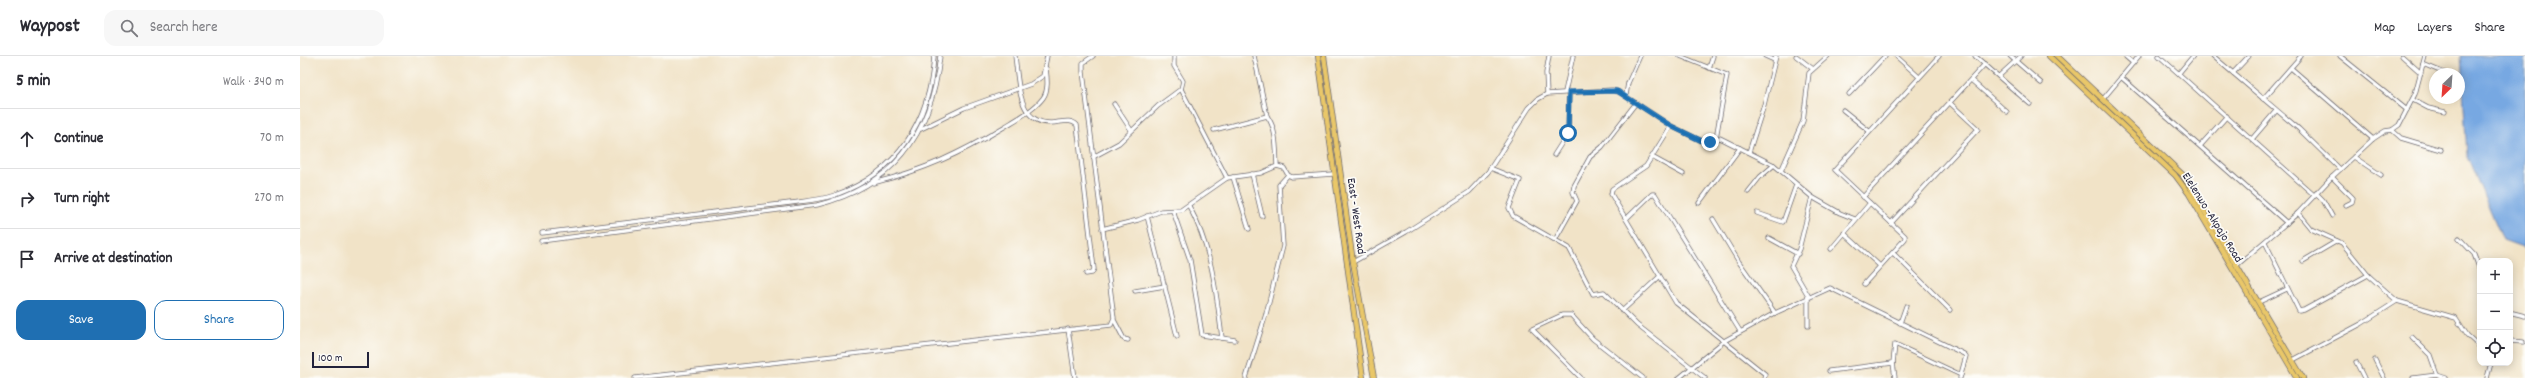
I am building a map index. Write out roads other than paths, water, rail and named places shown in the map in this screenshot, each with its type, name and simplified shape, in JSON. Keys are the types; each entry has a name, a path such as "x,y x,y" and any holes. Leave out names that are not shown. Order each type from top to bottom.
{"main road":[{"name":"East - West Road","path":"1318,56 1333,174 1363,378"},
{"name":"East - West Road","path":"1324,56 1353,262 1374,378"},
{"name":"Elelenwo -Akpajo Road","path":"2049,56 2175,175 2189,194 2297,378"},
{"name":"Elelenwo -Akpajo Road","path":"2057,56 2184,175 2303,378"}],"street":[{"path":"542,233 790,204 816,200 846,190 867,180 883,168 907,141 930,94 934,56"},
{"path":"541,241 817,205 848,195 870,183 900,158 921,129 934,96 940,56"},
{"path":"1015,56 1019,89 1028,112 1035,120 1047,124 1066,121 1077,125 1094,269 1092,273 1086,274"},
{"path":"870,183 913,173 942,162 1028,112 1044,97 1047,79 1047,56"},
{"path":"1093,56 1083,63 1093,157 1114,320 1124,339 1128,340"},
{"path":"1174,56 1174,66 1183,81 1182,89 1227,178"},
{"path":"1254,56 1267,116 1271,122 1278,166"},
{"path":"1547,94 1546,73 1549,56"},
{"path":"1554,155 1568,133 1567,92 1573,56"},
{"path":"1626,95 1628,83 1640,56"},
{"path":"1353,262 1459,199 1475,187 1490,168 1529,108 1538,99 1547,94 1612,90 1626,95 1671,126 1704,142 1710,142 1716,138 1727,76 1724,73 1681,56"},
{"path":"1709,68 1713,56"},
{"path":"1749,152 1764,105 1775,58 1765,56"},
{"path":"1796,56 1813,69"},
{"path":"1781,171 1803,121 1807,82 1813,69 1828,56"},
{"path":"1849,94 1885,56"},
{"path":"1896,56 1919,77"},
{"path":"1864,284 1905,238 1835,170 1939,56"},
{"path":"1975,56 2030,104"},
{"path":"2010,56 2041,83"},
{"path":"1998,76 2022,56"},
{"path":"2125,56 2133,63"},
{"path":"2103,99 2139,56"},
{"path":"2159,56 2315,195 2323,200 2332,216"},
{"path":"2178,73 2193,56"},
{"path":"2213,56 2299,129 2340,169"},
{"path":"2233,74 2249,56"},
{"path":"2263,99 2301,56"},
{"path":"2340,56 2407,110"},
{"path":"2402,56 2421,73"},
{"path":"2237,265 2298,213 2340,169 2373,139 2385,131 2392,130 2402,121 2413,100 2425,56"},
{"path":"1863,197 1985,64"},
{"path":"2423,64 2433,68"},
{"path":"921,129 964,108 1019,89 1040,78 1046,68"},
{"path":"2291,68 2373,139"},
{"path":"2121,77 2287,222"},
{"path":"1971,80 2007,112"},
{"path":"1093,157 1119,143 1158,106 1182,89"},
{"path":"2413,100 2428,108 2445,112"},
{"path":"1555,240 1577,202 1573,192 1574,186 1590,157 1602,147 1636,103"},
{"path":"1891,223 1978,129 1950,103"},
{"path":"1114,104 1131,130"},
{"path":"1843,110 1869,131"},
{"path":"2252,139 2276,111"},
{"path":"1214,130 1267,116"},
{"path":"2200,146 2227,116"},
{"path":"1671,126 1643,170 1611,191 1659,277 1679,306 1765,374 1764,378"},
{"path":"2392,130 2402,138 2441,150"},
{"path":"1716,138 1749,152 1774,165 1812,197 1840,213 1855,219"},
{"path":"1699,203 1740,148"},
{"path":"1652,157 1683,174"},
{"path":"2354,157 2381,175"},
{"path":"1748,192 1760,177 1774,165"},
{"path":"1102,229 1161,211 1173,211 1189,206 1227,178 1252,174 1278,166 1284,168 1288,175"},
{"path":"1490,168 1520,180 1509,208 1511,215 1570,249 1594,294 1604,292 1622,311 1705,378"},
{"path":"1252,174 1262,216"},
{"path":"1246,378 1266,314 1283,246 1279,185 1288,175 1333,174"},
{"path":"1233,177 1249,229"},
{"path":"2332,177 2353,198 2352,202 2346,205"},
{"path":"1757,213 1783,222 1796,185"},
{"path":"1626,219 1652,194 1655,194 1740,331"},
{"path":"1808,326 1809,297 1791,267 1798,254 1812,197"},
{"path":"1831,249 1870,203"},
{"path":"1189,206 1202,231 1209,254 1222,338"},
{"path":"1173,211 1190,260 1202,335 1235,340"},
{"path":"2298,213 2311,229 2337,241 2352,254 2368,275 2397,301 2456,318 2466,334 2477,344"},
{"path":"1147,216 1177,336"},
{"path":"1713,219 1738,262 1775,313"},
{"path":"1844,233 1880,266"},
{"path":"1769,238 1798,254"},
{"path":"2459,238 2474,254 2477,262"},
{"path":"2303,261 2337,241"},
{"path":"2265,242 2287,289 2298,309 2302,311 2368,275"},
{"path":"1893,252 1950,310"},
{"path":"1622,311 1659,277"},
{"path":"1135,291 1165,286"},
{"path":"1679,378 1724,341 1740,331 1809,297 1832,289 1966,356 1961,376 1896,344 1893,363 1894,378"},
{"path":"2259,302 2287,289"},
{"path":"2293,360 2361,324 2397,301"},
{"path":"1900,323 1906,306"},
{"path":"2513,313 2525,316"},
{"path":"1581,378 1532,329 1562,314 1571,315 1593,339 1643,378"},
{"path":"635,378 1068,329 1107,326 1111,325 1114,320"},
{"path":"1068,329 1075,378"},
{"path":"2412,338 2430,355 2437,375"},
{"path":"2513,341 2523,342"},
{"path":"2375,360 2384,378"},
{"path":"2356,362 2364,378"},
{"path":"1829,371 1893,363"},
{"path":"2487,378 2490,366"},
{"path":"2413,378 2437,375 2446,378"}],"water":[{"path":"2461,56 2525,56 2525,248 2503,240 2467,156 2464,104 2465,68 2462,68"}]}
